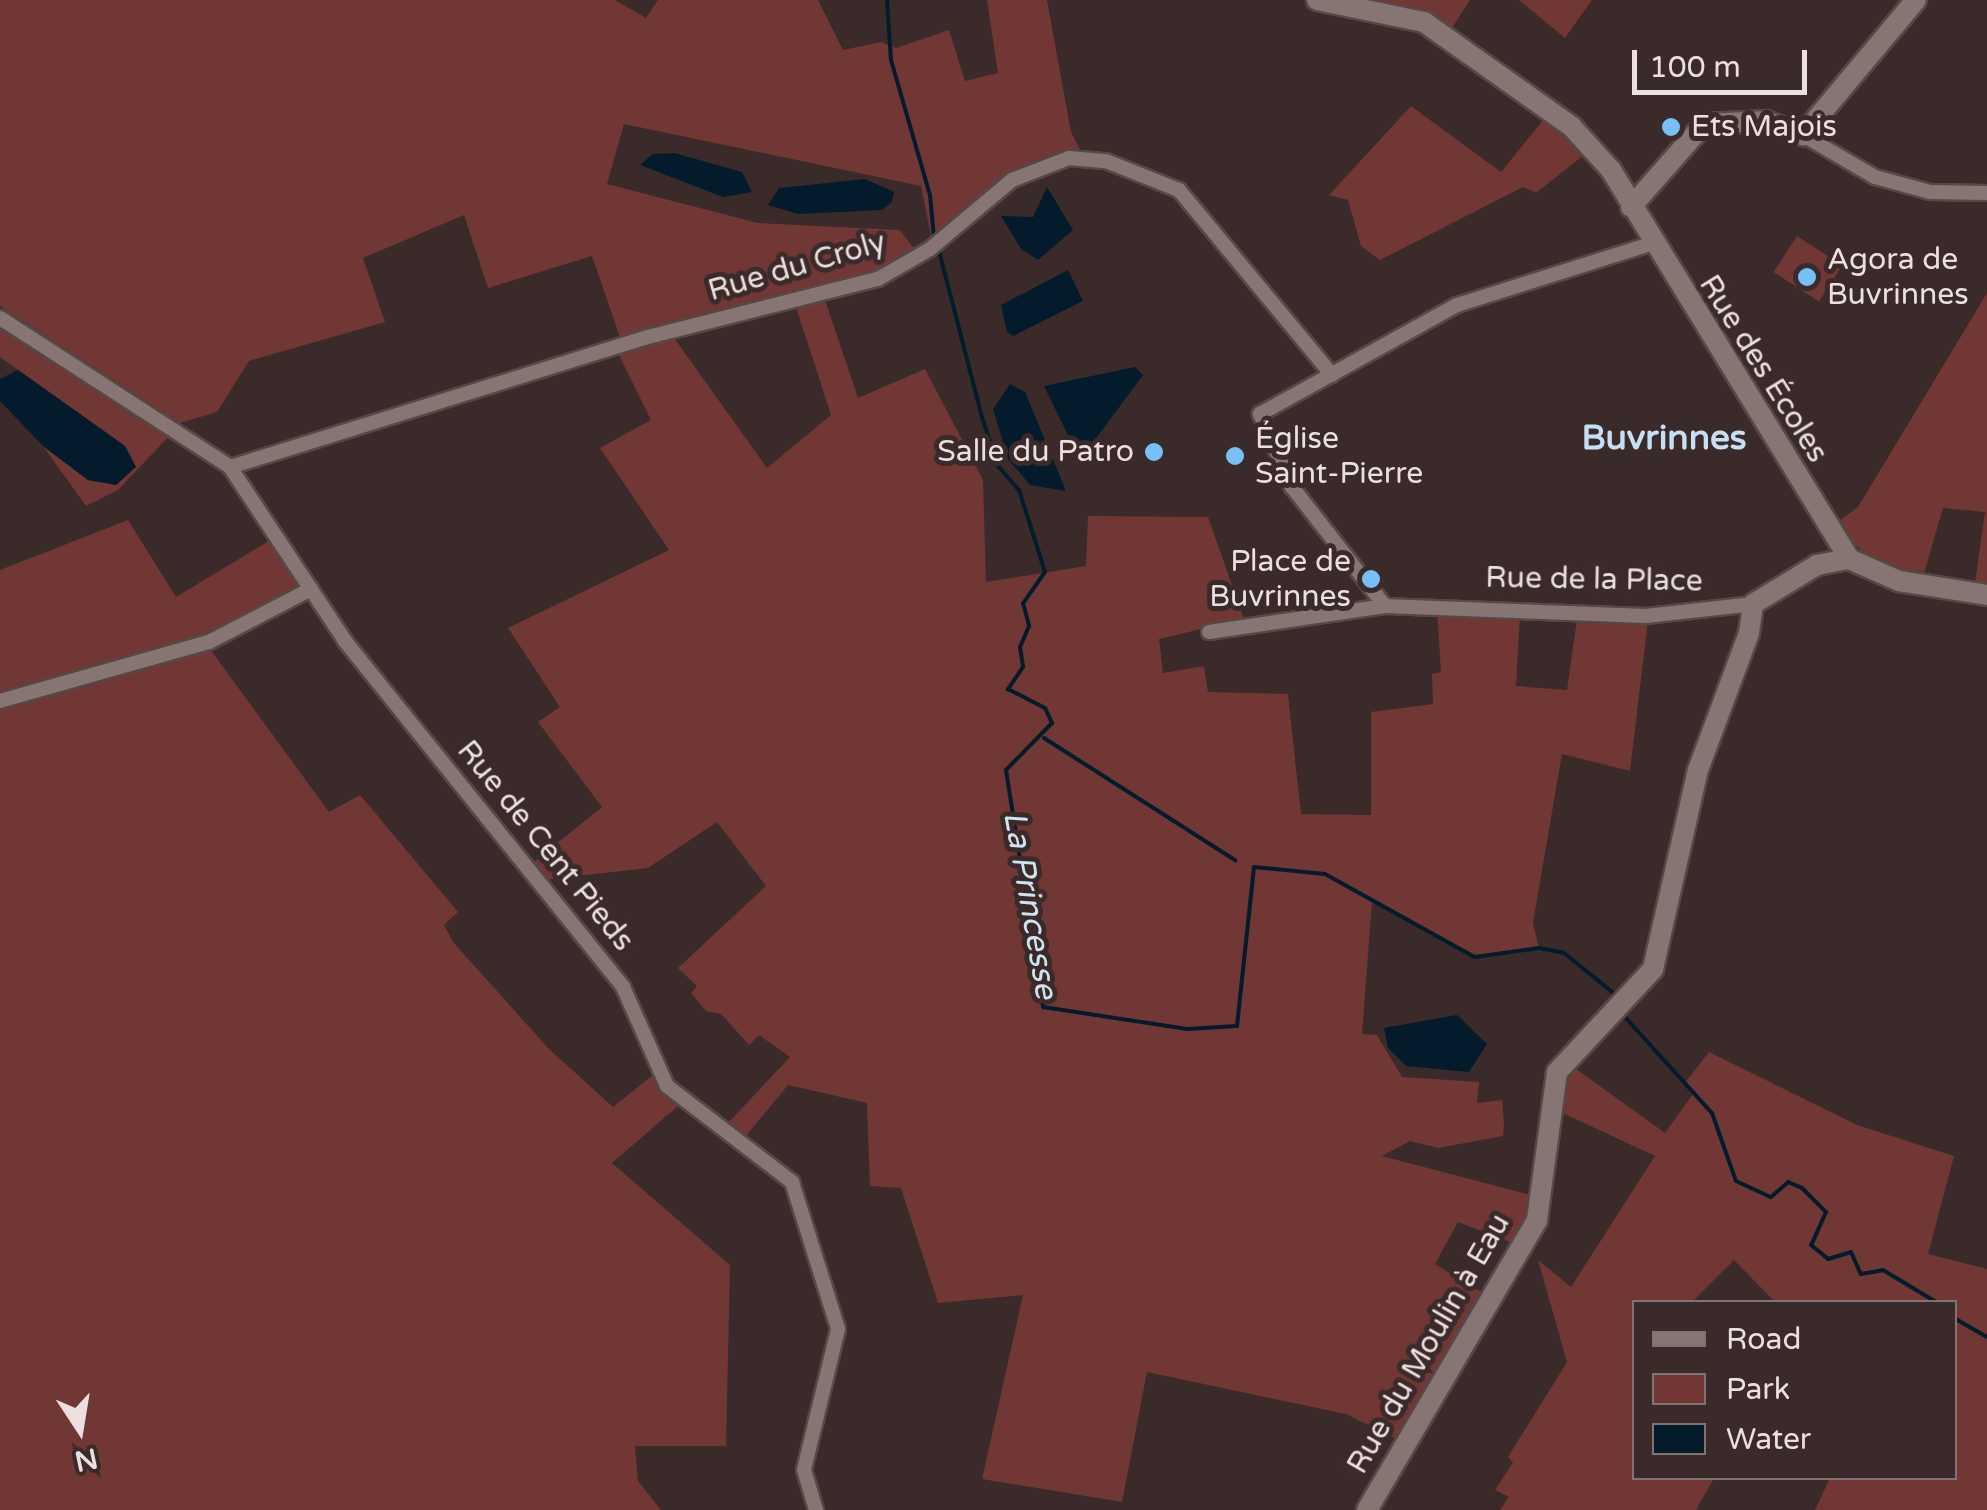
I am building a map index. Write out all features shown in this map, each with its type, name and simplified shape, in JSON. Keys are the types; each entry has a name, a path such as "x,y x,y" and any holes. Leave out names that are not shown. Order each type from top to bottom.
{"street":[{"name":"Rue des Écoles","path":"1318,0 1384,9 1447,34 1596,150 1650,244 1849,559"},
{"path":"1803,135 1916,0"},
{"path":"1631,207 1704,124 1766,121 1803,135 1890,182 1987,193"},
{"name":"Rue du Croly","path":"230,468 644,338 878,279 930,249 1012,180 1069,158 1106,161 1179,190 1332,375"},
{"path":"1385,606 1292,486 1258,420 1457,305 1650,244"},
{"name":"Rue de Cent Pieds","path":"0,318 230,468 369,673 623,987 667,1086 772,1162 797,1190 838,1329 806,1458 805,1488 816,1510"},
{"path":"1849,559 1899,582 1987,596"},
{"name":"Rue de la Place","path":"1209,632 1385,606 1646,616 1752,604 1818,565 1849,559"},
{"path":"0,701 208,642 311,589"},
{"name":"Rue du Moulin à Eau","path":"1366,1510 1537,1220 1557,1072 1653,969 1698,770 1750,633 1752,604"}],"green space":[{"path":"0,0 615,0 646,18 658,0 818,0 843,50 881,42 896,48 949,30 965,81 998,73 987,0 1047,0 1071,132 1082,154 1015,173 932,241 921,186 624,124 607,184 758,223 900,230 917,253 880,273 621,340 592,256 488,288 464,215 363,258 385,322 249,361 217,412 180,423 0,306"},
{"path":"1376,0 1470,0 1452,28"},
{"path":"1519,0 1592,0 1565,38"},
{"path":"1411,106 1501,172 1544,119 1584,155 1536,193 1523,187 1380,260 1361,246 1348,200 1329,195"},
{"path":"1797,236 1842,265 1819,301 1774,272"},
{"path":"1987,293 1987,590 1974,589 1985,512 1943,508 1922,580 1865,554 1835,524 1858,507"},
{"path":"824,297 858,398 925,369 983,480 986,582 1086,566 1088,516 1208,517 1244,619 1159,639 1163,673 1204,666 1208,692 1288,694 1301,814 1371,815 1371,712 1433,704 1432,674 1441,672 1437,611 1520,615 1516,686 1567,690 1577,619 1648,621 1630,771 1562,754 1533,923 1539,948 1475,957 1372,902 1362,1034 1377,1035 1402,1077 1479,1082 1477,1103 1502,1100 1504,1124 1503,1136 1438,1148 1410,1141 1382,1156 1538,1197 1518,1245 1458,1222 1435,1264 1488,1296 1400,1441 1346,1414 1147,1372 1122,1502 982,1479 1023,1295 938,1303 901,1188 870,1186 867,1103 788,1085 745,1137 726,1125 790,1057 759,1035 749,1045 721,1014 706,1011 691,993 697,986 678,968 766,886 717,822 648,868 542,880 530,865 602,807 538,722 560,707 508,628 669,550 600,448 651,420 617,351 672,335 767,468 831,415 795,304"},
{"path":"0,322 174,431 118,490 86,506 43,446 88,480 116,485 135,467 125,446 0,357"},
{"path":"128,520 176,597 272,539 302,589 214,638 0,698 0,570"},
{"path":"207,645 329,812 360,795 458,912 444,925 454,943 548,1048 613,1107 654,1074 679,1105 612,1163 730,1265 726,1446 635,1446 638,1481 661,1510 0,1510 0,704"},
{"path":"1709,1052 1857,1125 1954,1156 1928,1254 1987,1269 1987,1510 1815,1510 1829,1480 1957,1480 1957,1300 1773,1300 1734,1260 1694,1300 1632,1300 1632,1480 1713,1480 1696,1510 1500,1510 1509,1497 1495,1490 1513,1462 1508,1457 1567,1362 1538,1260 1571,1287 1655,1156 1554,1109 1560,1082 1572,1066 1665,1133 1693,1094 1684,1084"}],"water":[{"path":"674,153 742,172 752,192 723,197 640,165 653,154"},
{"path":"865,179 894,192 892,202 882,210 798,214 768,205 779,188"},
{"path":"1047,187 1073,230 1038,260 1021,249 1001,216 1033,217"},
{"path":"1068,270 1083,301 1013,336 1007,332 1001,305"},
{"path":"1135,367 1143,375 1080,460 1044,386"},
{"path":"18,370 125,446 136,467 116,485 88,480 43,446 0,401 0,379"},
{"path":"1010,384 1025,392 1066,491 1030,485 1008,459 993,409"},
{"path":"1457,1015 1487,1044 1469,1072 1406,1066 1388,1048 1384,1028"}],"waterway":[{"name":"La Princesse","path":"887,0 891,60 930,195 934,238"},
{"name":"La Princesse","path":"938,247 998,466 1019,490 1045,572 1023,603 1029,626 1020,647 1023,667 1008,689 1045,708 1052,723 1006,770 1043,1007 1187,1029 1237,1026 1254,867 1325,874 1475,957 1539,948 1564,953 1616,995"},
{"path":"1044,738 1235,860"},
{"name":"La Princesse","path":"1624,1016 1712,1113 1736,1181 1771,1197 1788,1182 1802,1188 1826,1212 1811,1245 1828,1259 1851,1252 1861,1274 1883,1270 1933,1300"},
{"name":"La Princesse","path":"1957,1320 1987,1337"}],"place":[{"name":"Ets Majois","path":"1671,127"},
{"name":"Agora de Buvrinnes","path":"1807,277"},
{"name":"Salle du Patro","path":"1154,452"},
{"name":"Église Saint-Pierre","path":"1235,456"},
{"name":"Place de Buvrinnes","path":"1371,579"}],"district":[{"name":"Buvrinnes","path":"1664,438"}]}
